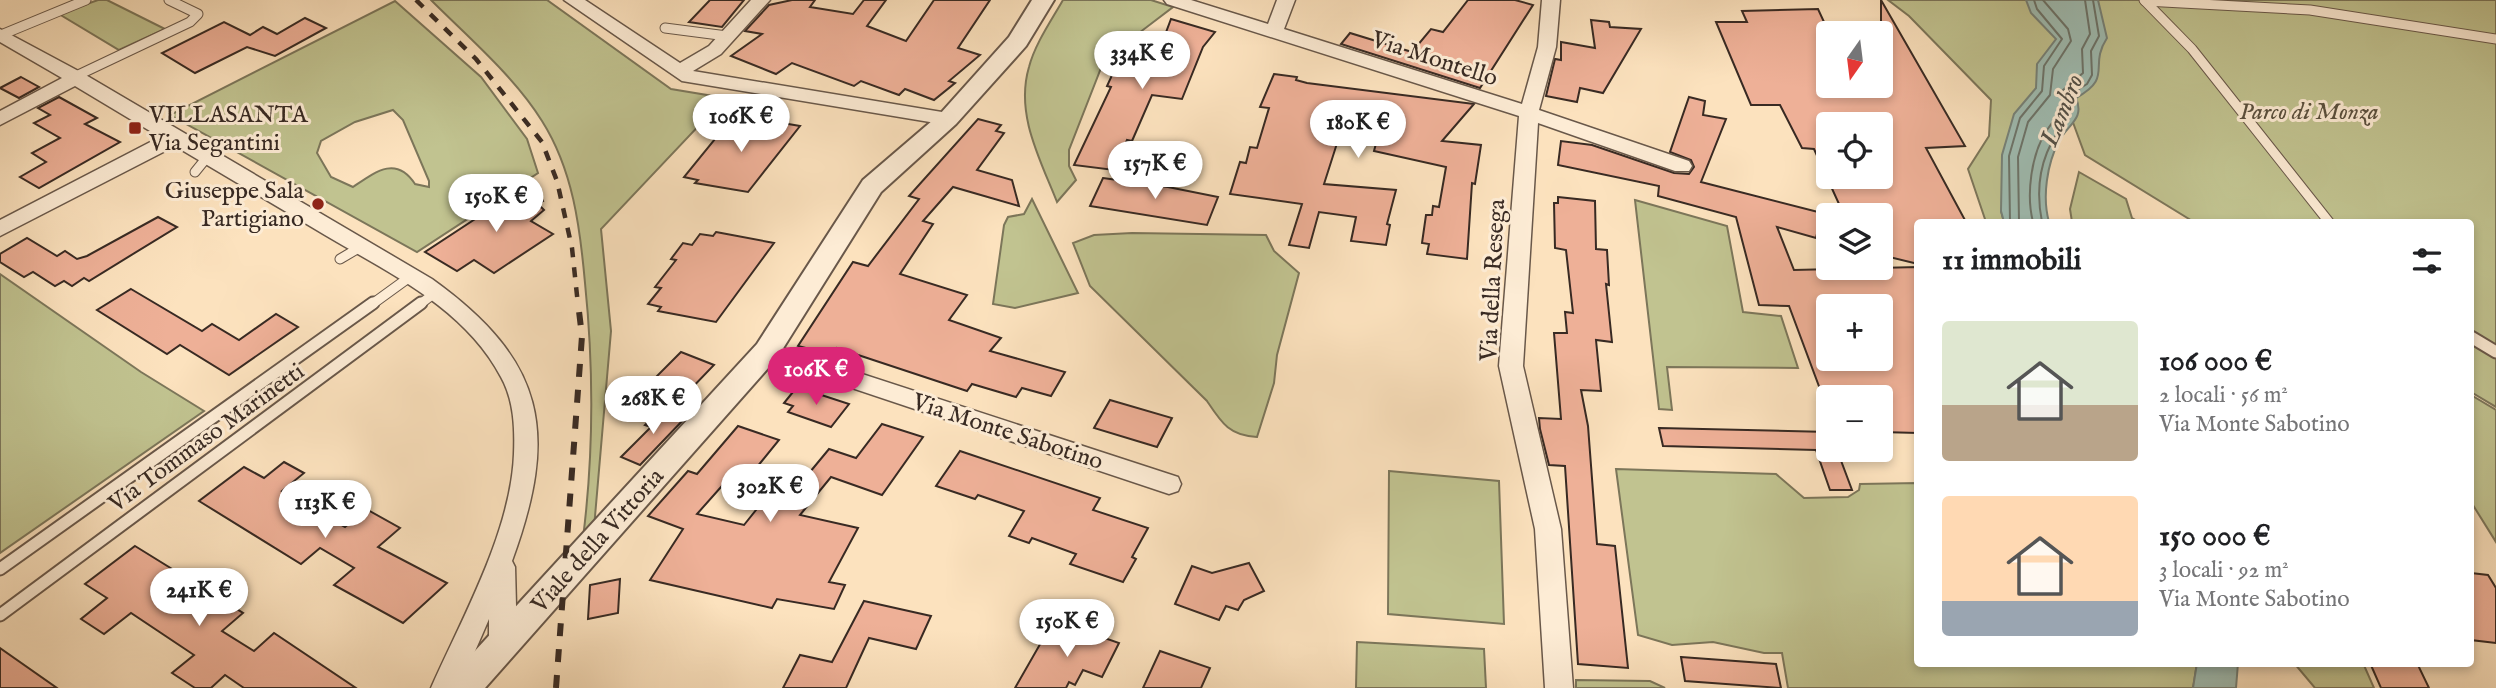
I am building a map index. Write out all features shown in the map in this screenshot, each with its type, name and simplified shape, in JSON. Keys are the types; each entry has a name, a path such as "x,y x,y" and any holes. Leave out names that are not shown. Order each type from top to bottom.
{"street":[{"path":"573,0 680,71 703,81 948,119"},
{"path":"680,71 703,59 761,0"},
{"name":"Viale della Vittoria","path":"463,688 767,351 872,186 948,119 1018,41 1043,0"},
{"name":"Via Montello","path":"1173,0 1529,113 1682,166"},
{"path":"1275,33 1286,0"},
{"name":"Via della Resega","path":"1551,0 1547,47 1529,113 1511,366 1548,529 1559,688"},
{"path":"1,35 176,137 201,164 362,246 411,276 436,292 484,335 518,386 524,408 522,478 502,560 445,688"},
{"path":"0,118 76,78"},
{"path":"0,229 176,137"},
{"name":"Via Monte Sabotino","path":"767,351 1169,484"},
{"path":"502,560 503,645"}],"lane":[{"path":"1,35 86,0"},
{"path":"76,78 190,22 198,14 169,0"},
{"path":"2145,1 2203,2 2310,10 2496,39"},
{"path":"2145,1 2192,49 2327,219"},
{"path":"666,28 727,36"},
{"path":"340,259 362,246"},
{"name":"Via Tommaso Marinetti","path":"0,569 411,276"},
{"name":"Via Tommaso Marinetti","path":"0,615 436,292"},
{"path":"2474,339 2496,352"}],"green space":[{"path":"98,0 107,0 165,29 119,50 59,14"},
{"path":"431,0 547,0 671,89 725,98 601,229 611,331 594,528 583,538 591,442 590,348 581,241 568,179 553,140 531,104 490,57"},
{"path":"1063,0 1151,0 1173,7 1139,33 1110,45 1069,150 1069,166 1076,180 1057,202 1031,136 1025,85 1035,50"},
{"name":"Parco di Monza","path":"1888,0 2496,0 2496,407 2474,394 2474,219 2189,219 2085,155 2071,117 2001,211 2003,219 1985,219 1968,169 1989,136 1991,100 1909,16"},
{"path":"395,1 481,77 527,139 538,173 417,252 170,115","holes":["393,110 403,120 429,181 429,187 415,184 408,175 393,168 377,172 353,187 331,177 317,153 321,141 355,122"]},
{"path":"2079,172 2126,199 2134,219 2072,219 2070,209"},
{"path":"1032,199 1078,293 1015,308 993,304 1004,225 1008,217 1024,214"},
{"path":"1635,200 1727,226 1743,312 1781,316 1798,368 1667,367 1672,410 1659,409"},
{"path":"1094,235 1266,235 1274,251 1299,273 1277,355 1274,383 1257,437 1239,434 1227,426 1207,401 1090,286 1073,243"},
{"path":"0,274 141,372 204,411 0,553"},
{"path":"2474,397 2496,410 2496,542 2474,507"},
{"path":"1616,469 1776,474 1804,498 1848,497 1859,490 1860,484 1914,483 1914,667 2196,667 2193,688 1788,688 1782,653 1764,653 1713,642 1672,645 1638,635"},
{"path":"1389,471 1499,481 1504,624 1388,614"},
{"path":"1357,642 1484,649 1486,688 1356,688"},
{"path":"2297,667 2365,667 2374,688 2315,688"},
{"path":"1576,680 1650,681 1665,688 1576,688"}],"water":[{"name":"Lambro","path":"2026,0 2098,0 2107,38 2099,57 2094,84 2076,98 2077,116 2059,141 2051,160 2046,191 2048,219 2003,219 2002,155 2014,114 2036,88 2037,64 2056,39 2031,13"},
{"path":"2196,667 2238,667 2236,688 2193,688"}],"building":[{"path":"710,0 744,0 722,27 689,22"},
{"path":"792,0 815,0 810,7 853,14 864,0 886,0 867,26 906,41 934,0 990,0 958,48 980,55 949,81 955,83 934,100 905,89 899,95 861,81 854,86 792,63 776,74 731,56 762,34 745,31 769,5"},
{"path":"1468,0 1515,0 1533,5 1480,88 1341,44 1350,33 1412,52 1431,29 1443,32"},
{"path":"1881,0 1893,21 1881,21"},
{"path":"1818,9 1824,21 1816,21 1816,98 1894,98 1894,23 1965,146 1926,148 1964,219 1914,219 1914,263 1893,258 1893,203 1839,203 1832,189 1893,189 1893,112 1816,112 1816,153 1814,149 1802,148 1780,105 1751,105 1716,22 1747,22 1742,11"},
{"path":"305,18 326,28 275,56 247,47 195,73 162,53 224,22 250,35 263,27 277,34"},
{"path":"1171,19 1215,32 1203,47 1182,99 1152,95 1132,141 1127,140 1114,170 1074,165 1111,87 1107,86 1125,47 1159,51"},
{"path":"1591,20 1609,22 1610,27 1641,29 1603,93 1580,88 1577,102 1546,96 1555,59 1561,60 1561,42 1595,48"},
{"path":"1274,74 1297,77 1296,80 1307,83 1474,104 1442,141 1481,145 1475,184 1472,183 1467,259 1427,254 1429,244 1422,243 1426,215 1432,215 1433,206 1439,207 1446,167 1374,151 1383,117 1347,112 1324,184 1396,190 1387,224 1390,225 1386,245 1351,241 1356,217 1319,212 1309,248 1289,245 1302,204 1230,194 1240,162 1246,163 1250,147 1257,148 1269,108 1260,107"},
{"path":"21,77 39,87 19,98 0,88"},
{"path":"59,97 97,118 85,124 120,142 39,188 20,177 46,162 32,153 60,138 34,123 50,115 38,108"},
{"path":"1689,97 1705,101 1703,115 1726,119 1701,182 1816,211 1816,238 1777,227 1794,270 1816,269 1816,280 1893,280 1893,268 1914,267 1914,433 1893,432 1893,385 1819,385 1789,306 1759,305 1736,217 1658,196 1659,186 1558,165 1561,141 1592,145 1674,173 1689,174 1694,167 1691,160 1670,152"},
{"path":"747,117 800,126 748,192 695,183 698,180 684,177 732,118 744,120"},
{"path":"978,119 1001,125 996,131 1004,133 977,170 1012,180 1019,206 953,187 923,221 933,224 900,274 967,295 949,320 1001,338 990,351 1065,372 1051,396 1022,388 1016,397 972,384 967,391 837,348 833,355 798,346 853,262 868,266 919,199 909,196"},
{"path":"1103,178 1218,197 1207,225 1090,206"},
{"path":"533,181 543,201 538,204 544,210 531,221 553,234 494,273 474,260 457,271 425,252"},
{"path":"1558,197 1595,201 1596,249 1607,250 1609,285 1606,284 1612,342 1596,340 1601,391 1581,390 1588,426 1597,544 1615,546 1628,668 1578,664 1565,466 1549,465 1540,429 1539,418 1561,419 1554,333 1567,333 1565,312 1573,313 1566,250 1555,248 1554,203 1558,203"},
{"path":"158,217 177,227 89,281 84,278 72,286 64,281 55,286 33,272 24,277 0,262 0,254 27,238 57,256 65,251 77,259"},
{"path":"716,232 774,243 716,322 658,311 661,307 648,304 661,288 655,287 676,260 671,259 683,243 692,245 700,234 713,236"},
{"path":"131,289 202,331 212,324 239,340 276,314 298,327 229,375 180,345 167,354 97,310"},
{"path":"681,352 714,365 685,395 651,382"},
{"path":"797,387 849,404 831,427 788,412 793,406 784,403"},
{"path":"1110,400 1172,418 1157,447 1094,428"},
{"path":"662,408 685,418 640,465 621,457 651,427 645,425"},
{"path":"882,424 923,437 882,495 831,477 800,515 858,528 829,582 845,585 834,609 777,599 772,608 650,580 683,529 648,516 688,471 697,474 738,426 779,440 744,483 729,478 697,514 744,525 768,495 786,501 829,449 856,458"},
{"path":"1659,428 1816,432 1816,450 1663,446"},
{"path":"960,451 1100,498 1093,510 1148,528 1132,557 1136,559 1123,582 1070,564 1076,554 1032,538 1029,543 1009,536 1024,511 978,495 975,499 936,486"},
{"path":"284,462 304,473 282,491 345,527 366,509 400,528 378,547 447,583 403,623 334,585 354,568 320,548 301,564 199,501 244,467 264,478"},
{"path":"1820,462 1842,462 1852,490 1830,490"},
{"path":"135,546 243,613 222,631 254,651 274,633 356,688 244,688 225,675 211,688 195,688 172,673 194,655 131,613 104,634 81,619 107,598 85,584"},
{"path":"1249,563 1264,591 1244,600 1238,610 1226,606 1219,620 1175,604 1192,566 1212,573"},
{"path":"2474,573 2488,575 2496,588 2496,643 2474,640"},
{"path":"620,579 618,613 588,619 590,585"},
{"path":"864,601 931,616 916,649 869,638 846,688 783,688 800,655 832,662"},
{"path":"1059,622 1119,643 1102,677 1083,670 1075,685 1069,682 1066,688 1015,688 1043,639 1049,640"},
{"path":"0,648 57,688 0,688"},
{"path":"1160,651 1210,668 1201,688 1143,688"},
{"path":"1681,657 1776,664 1781,688 1685,681"},
{"path":"2372,667 2419,667 2429,688 2381,688"}],"railway":[{"path":"416,0 476,59 542,142 557,181 572,248 578,305"},
{"path":"556,688 582,336 578,303"}],"place":[{"name":"VILLASANTA Via Segantini","path":"135,128"},
{"name":"Giuseppe Sala Partigiano","path":"318,204"}]}
